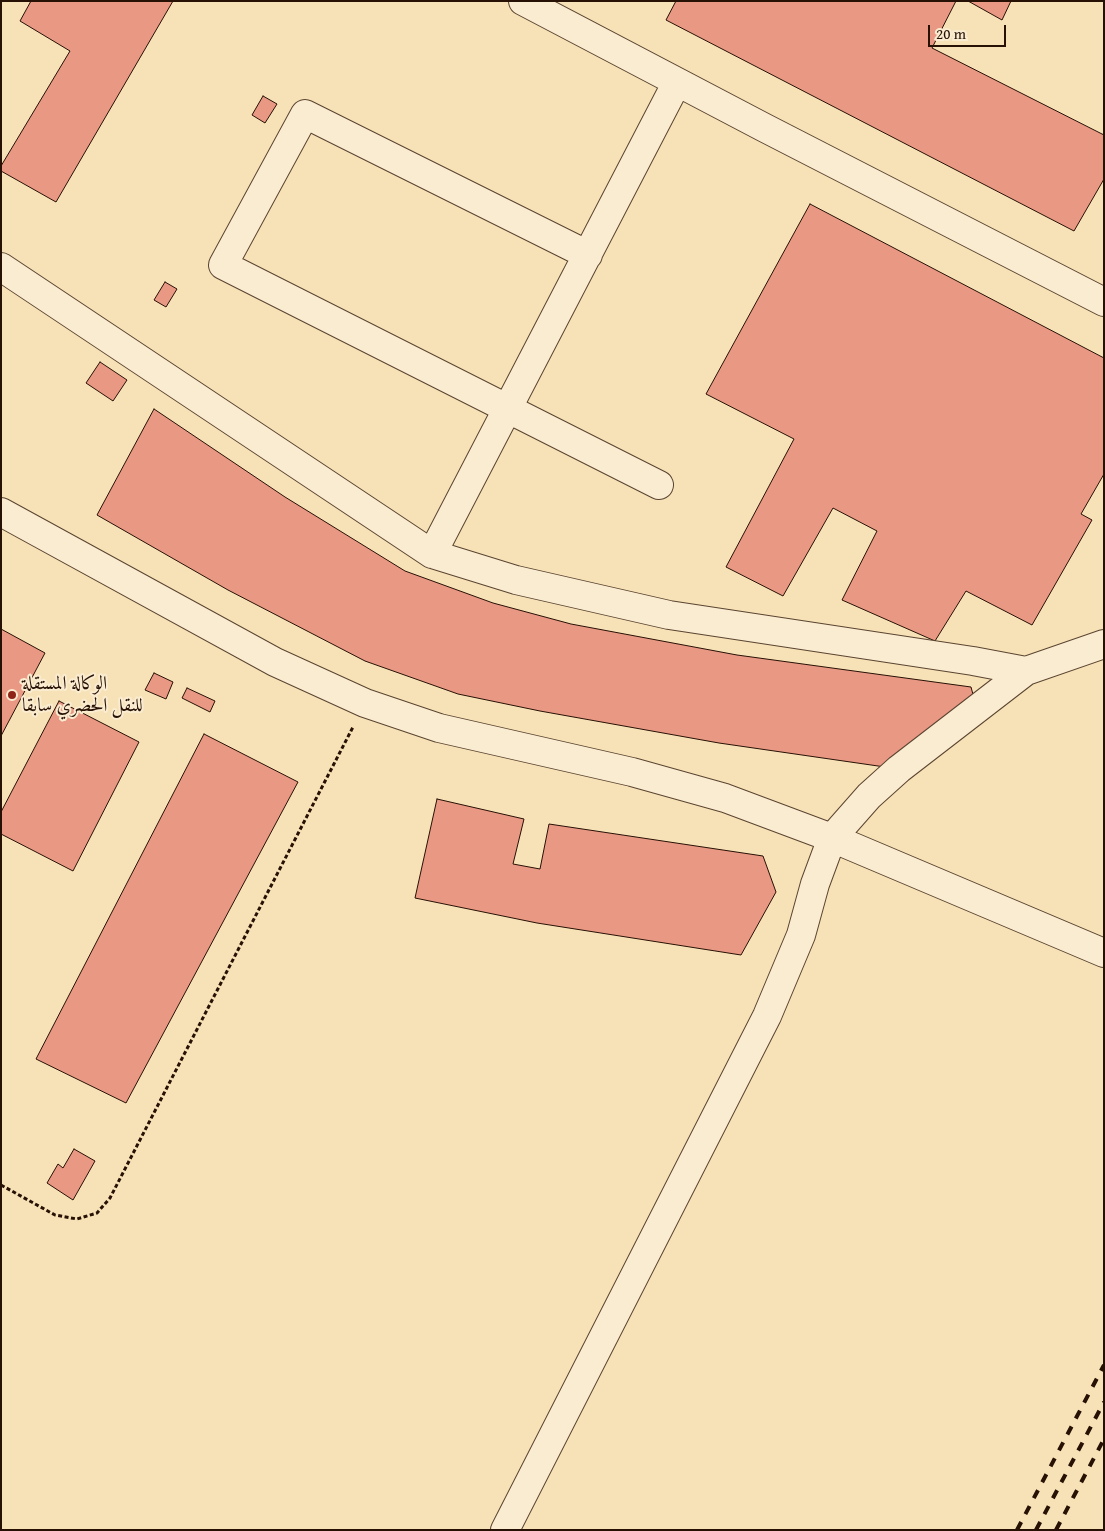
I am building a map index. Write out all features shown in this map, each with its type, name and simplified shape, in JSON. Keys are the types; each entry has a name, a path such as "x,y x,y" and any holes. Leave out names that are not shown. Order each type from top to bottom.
{"street":[{"path":"523,1 1104,302"},
{"path":"432,554 677,82"},
{"path":"588,255 305,114 223,265 659,485"},
{"path":"1,267 432,554 516,580 668,615 972,661 1026,671"},
{"path":"1,512 275,662 365,703 439,728 632,772 725,798 832,838 1104,953"},
{"path":"506,1530 767,1016 801,935 815,884 832,838 869,796 899,769 1026,671 1104,644"}],"path":[{"path":"1,1185 56,1215 77,1219 97,1213 110,1198 365,703"}],"building":[{"path":"31,1 173,1 56,202 1,171 1,166 70,51 20,21"},
{"path":"676,1 956,1 932,48 1104,135 1104,179 1074,231 666,20"},
{"path":"968,1 1011,1 1002,20"},
{"path":"263,96 277,104 265,123 252,115"},
{"path":"810,204 1104,358 1104,474 1081,514 1092,520 1032,625 966,591 935,641 842,600 877,531 833,508 783,596 726,567 794,439 706,394"},
{"path":"165,282 177,289 166,307 154,300"},
{"path":"100,362 127,380 113,401 86,383"},
{"path":"154,409 285,497 405,571 493,603 571,624 737,655 971,687 975,702 885,767 719,743 540,711 458,694 365,661 228,590 97,515"},
{"name":"الوكالة المستقلة للنقل الحضري سابقا","path":"1,629 45,653 1,736"},
{"path":"154,673 173,682 166,699 145,690"},
{"path":"187,688 215,701 210,712 182,698"},
{"path":"59,701 139,742 73,871 1,834 1,812"},
{"path":"204,734 298,782 126,1103 36,1059"},
{"path":"437,799 524,819 513,864 540,869 549,824 763,856 776,892 741,955 537,923 415,898"},
{"path":"74,1149 95,1161 73,1200 47,1183 58,1164 63,1168"}],"railway":[{"path":"1017,1530 1104,1365"},
{"path":"1036,1530 1104,1402"},
{"path":"1056,1530 1104,1439"}],"place":[{"name":"الوكالة المستقلة للنقل الحضري سابقا","path":"12,695"}]}
